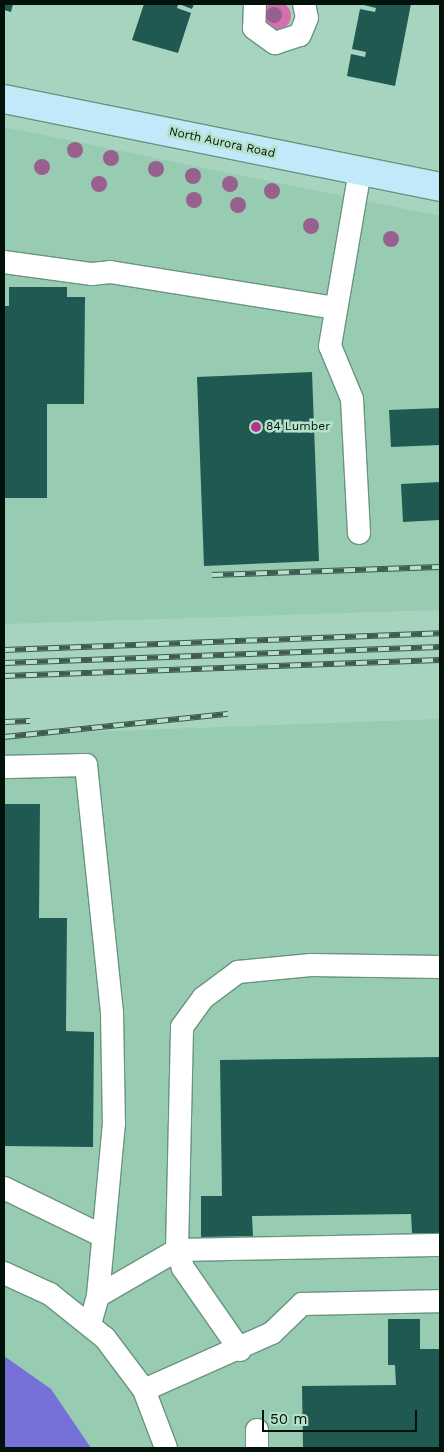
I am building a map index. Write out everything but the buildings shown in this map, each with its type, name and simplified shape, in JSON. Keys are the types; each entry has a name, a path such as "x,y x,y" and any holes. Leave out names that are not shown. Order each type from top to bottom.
{"main road":[{"name":"North Aurora Road","path":"4,99 440,187"}],"street":[{"path":"255,4 254,28 275,44 300,34 307,18 304,4"},
{"path":"359,533 352,399 330,346 360,171"},
{"path":"4,262 92,274 110,272 336,308"},
{"path":"4,767 86,765 112,1013 114,1123 98,1296 90,1324"},
{"path":"240,1350 183,1268 177,1250 182,1027 202,998 238,972 311,965 440,967"},
{"path":"4,1188 103,1236"},
{"path":"98,1296 177,1250 440,1245"},
{"path":"4,1273 50,1294 90,1324 124,1361 144,1390 166,1448"},
{"path":"144,1390 240,1350 272,1333 302,1304 440,1301"}],"shaded area":[{"path":"277,2 287,6 291,16 287,26 277,30 267,26 263,16 267,6"},
{"path":"4,127 440,216 440,610 4,624"},
{"path":"440,719 440,1448 4,1448 4,735"},
{"path":"4,1356 51,1389 91,1448 4,1448"}],"railway":[{"path":"212,575 440,567"},
{"path":"4,650 440,633"},
{"path":"4,663 440,647"},
{"path":"4,676 440,660"},
{"path":"4,737 228,714"},
{"path":"4,722 30,721"}],"place":[{"name":"84 Lumber","path":"256,427"}]}
